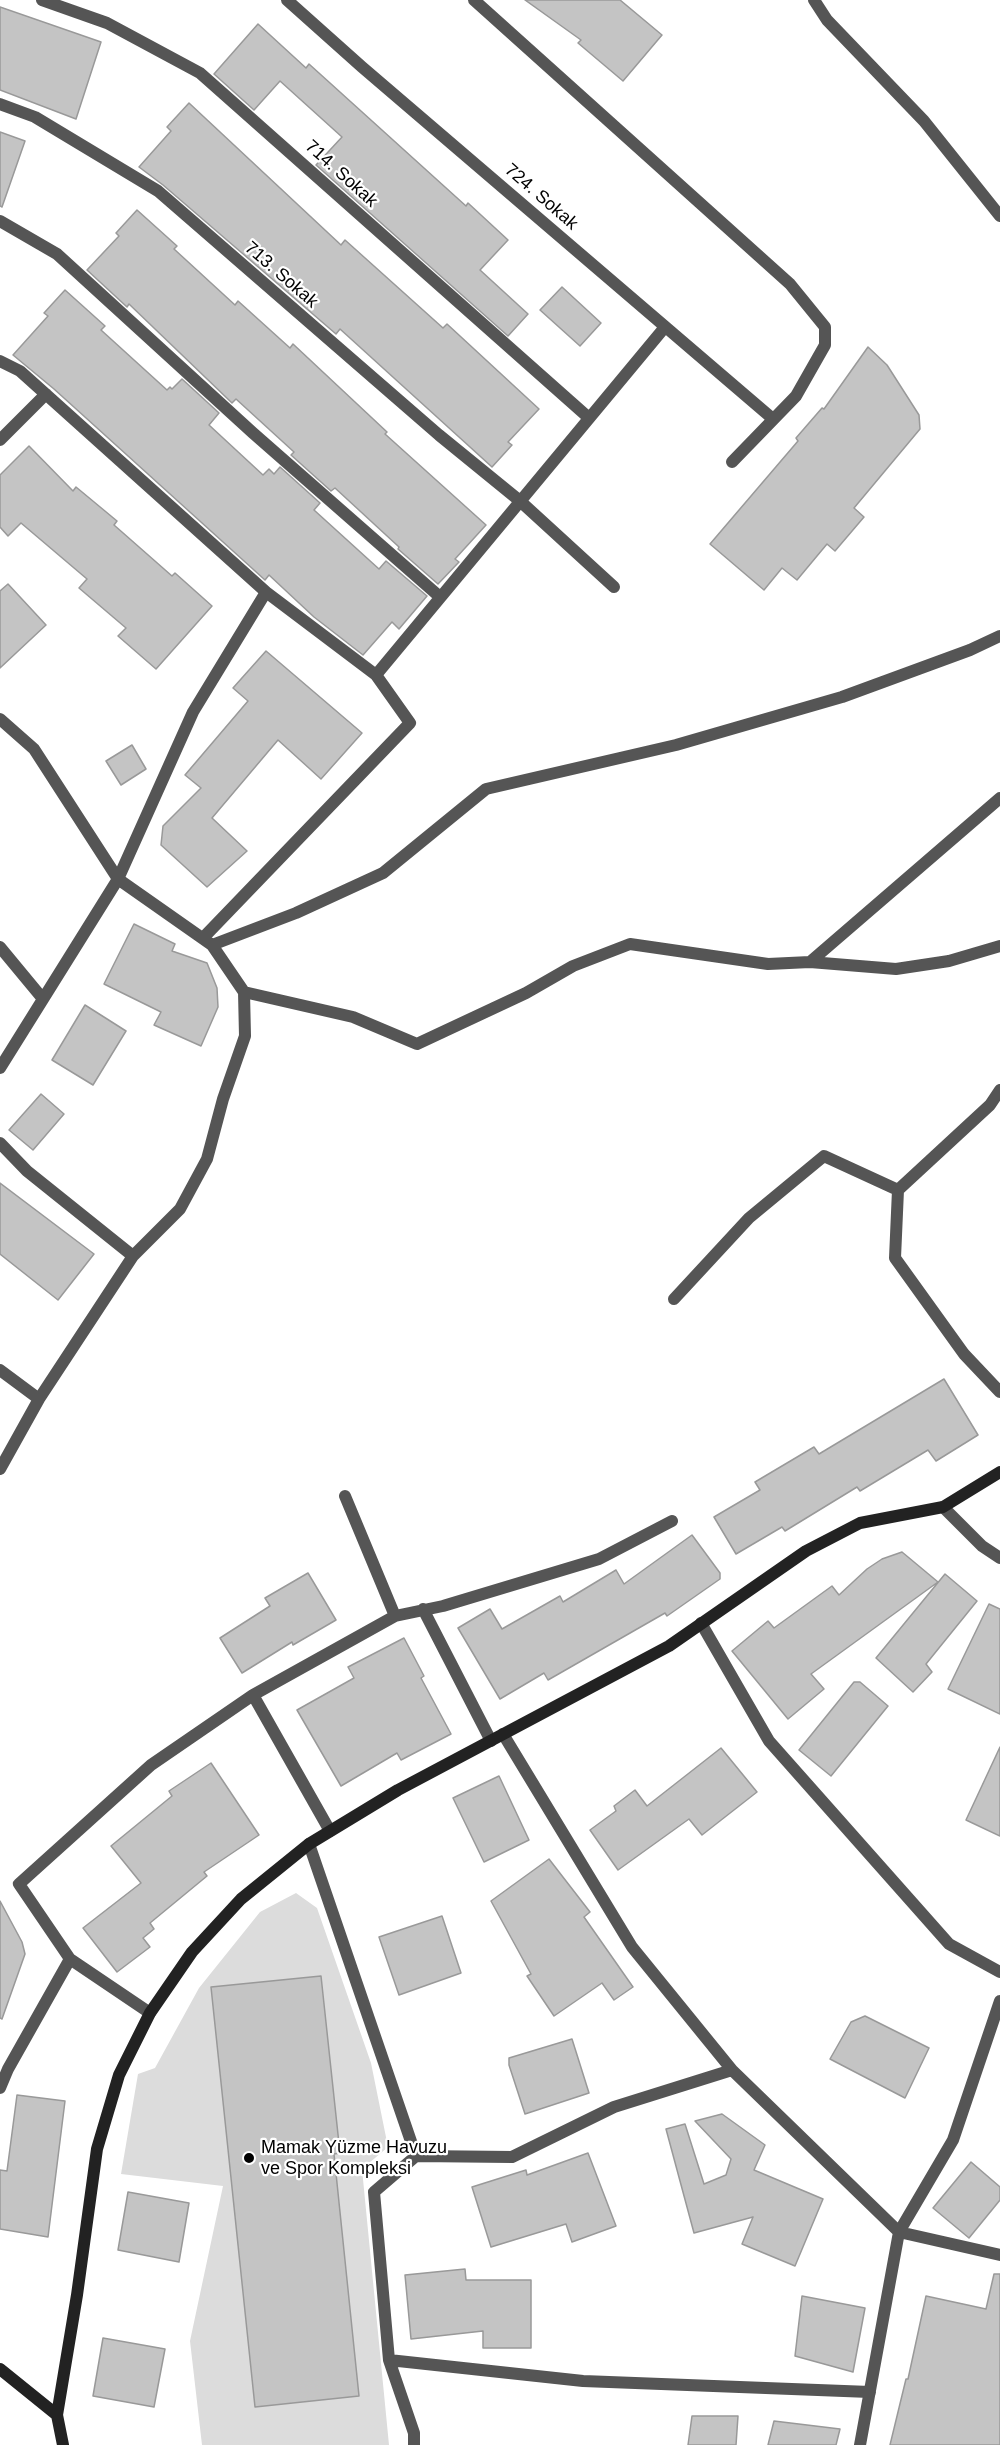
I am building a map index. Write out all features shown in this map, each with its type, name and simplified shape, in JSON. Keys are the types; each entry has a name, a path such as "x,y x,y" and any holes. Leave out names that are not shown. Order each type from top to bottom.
{"main road":[{"path":"63,2445 57,2415 98,2149 119,2074 150,2013 192,1952 241,1899 309,1844 330,1831 398,1790 669,1646 806,1551 860,1523 943,1507 1000,1472"},
{"path":"0,2369 57,2415"}],"street":[{"name":"714. Sokak","path":"42,0 107,23 200,73 589,418"},
{"name":"724. Sokak","path":"287,0 773,419"},
{"path":"474,0 789,284 825,327 825,345 796,396 732,462"},
{"path":"814,0 827,20 924,122 1000,216"},
{"name":"713. Sokak","path":"0,104 35,117 158,191 439,435 520,501 614,587"},
{"path":"0,220 57,254 253,433 440,597"},
{"path":"376,675 664,327"},
{"path":"0,361 20,371 266,592 376,675 410,723 208,941"},
{"path":"0,440 46,394"},
{"path":"0,1068 118,879 193,712 266,592"},
{"path":"208,941 296,913 383,873 486,789 676,746 842,697 970,650 1000,636"},
{"path":"0,719 34,749 118,879 208,941 244,992 245,1036 223,1099 207,1159 180,1209 133,1256 39,1399 0,1469"},
{"path":"810,962 1000,798"},
{"path":"244,992 353,1017 417,1044 526,993 573,966 630,944 768,964 810,962 896,969 949,961 1000,946"},
{"path":"0,947 43,999"},
{"path":"1000,1090 990,1105 898,1190 895,1258 964,1354 1000,1392"},
{"path":"0,1143 27,1171 133,1256"},
{"path":"674,1299 750,1218 824,1156 898,1190"},
{"path":"0,1370 39,1399"},
{"path":"345,1496 395,1616"},
{"path":"943,1507 982,1546 1000,1558"},
{"path":"150,2013 70,1959 19,1884 151,1765 254,1695 395,1616 443,1606 599,1559 672,1521"},
{"path":"423,1609 490,1741"},
{"path":"701,1623 769,1741 949,1944 1000,1972"},
{"path":"254,1695 330,1831"},
{"path":"503,1734 632,1947 732,2070 899,2232 1000,2255"},
{"path":"309,1844 416,2156"},
{"path":"0,2088 8,2069 70,1959"},
{"path":"860,2445 899,2232 953,2140 1000,2001"},
{"path":"414,2445 414,2433 389,2360 374,2192 416,2156 512,2157 614,2107 732,2070"},
{"path":"389,2360 583,2381 870,2392"}],"shaded area":[{"name":"Mamak Yüzme Havuzu ve Spor Kompleksi","path":"296,1893 317,1908 371,2063 388,2147 362,2169 389,2445 202,2445 190,2341 223,2186 121,2174 138,2074 155,2068 199,1988 260,1912"}],"building":[{"path":"525,0 620,0 662,35 623,81 578,43 581,40"},
{"path":"0,7 101,42 76,119 0,90"},
{"path":"258,24 306,68 309,64 466,206 468,203 508,240 480,270 528,314 508,336 316,165 342,137 280,81 254,110 214,74"},
{"path":"189,103 341,245 345,240 443,328 447,324 539,409 508,442 512,445 492,467 340,329 336,334 139,167 171,131 167,127"},
{"path":"0,132 25,141 2,207 0,206"},
{"path":"137,210 177,246 174,249 235,305 238,301 290,348 293,344 387,432 385,434 486,525 455,559 459,562 438,584 335,488 331,491 291,455 294,452 236,399 232,403 129,304 127,307 87,270 119,236 116,233"},
{"path":"562,287 601,323 580,346 540,310"},
{"path":"65,290 105,326 101,330 167,390 170,387 172,389 182,379 219,413 209,425 263,475 269,469 274,474 280,467 320,503 314,510 379,569 386,561 427,596 399,629 392,622 363,655 314,617 269,575 265,580 54,389 13,355 48,316 44,313"},
{"path":"868,347 887,365 919,415 920,429 854,508 864,517 835,551 827,544 797,580 782,568 764,590 710,544 798,441 796,438 822,408 824,409"},
{"path":"29,446 73,491 76,487 117,521 114,525 172,576 175,573 212,606 156,669 118,636 126,628 79,588 87,579 21,523 8,536 0,527 0,475"},
{"path":"8,584 46,625 0,668 0,591"},
{"path":"266,651 362,733 321,779 278,740 212,818 247,851 207,887 161,845 163,826 201,788 185,775 248,701 233,688"},
{"path":"132,745 146,769 121,785 106,761"},
{"path":"134,924 175,944 172,951 207,963 217,988 218,1007 201,1046 154,1025 161,1012 104,984"},
{"path":"85,1005 126,1031 93,1085 52,1060"},
{"path":"41,1094 64,1114 33,1150 9,1130"},
{"path":"0,1183 94,1254 58,1300 0,1254"},
{"path":"944,1379 978,1435 936,1461 928,1450 860,1491 857,1487 785,1531 782,1527 736,1554 714,1517 760,1490 755,1482 814,1447 819,1454"},
{"path":"692,1535 720,1573 720,1579 667,1616 665,1613 548,1680 544,1673 500,1699 458,1628 490,1609 502,1629 560,1596 563,1602 616,1570 624,1584"},
{"path":"902,1552 938,1582 811,1674 824,1689 788,1719 732,1651 768,1621 774,1628 832,1586 839,1595 867,1569 882,1559"},
{"path":"308,1573 336,1620 293,1645 292,1642 242,1673 220,1638 270,1606 265,1598"},
{"path":"945,1574 977,1601 926,1664 932,1672 913,1692 876,1658"},
{"path":"989,1604 1000,1609 1000,1714 948,1689"},
{"path":"404,1638 424,1676 421,1678 451,1734 401,1760 397,1753 341,1786 297,1710 354,1678 348,1667"},
{"path":"854,1682 860,1682 888,1706 831,1776 799,1750"},
{"path":"1000,1747 1000,1836 966,1820"},
{"path":"721,1748 757,1792 702,1835 689,1819 618,1870 590,1830 616,1811 614,1806 635,1790 647,1806"},
{"path":"211,1763 259,1835 204,1872 207,1876 150,1923 154,1929 143,1938 150,1947 117,1972 83,1928 141,1883 111,1846 172,1796 169,1791"},
{"path":"499,1776 529,1840 484,1862 453,1798"},
{"path":"549,1859 590,1912 584,1917 633,1987 614,2000 602,1983 554,2016 527,1976 531,1974 491,1901"},
{"path":"0,1901 22,1942 25,1954 2,2019 0,2018"},
{"path":"442,1916 461,1973 399,1995 379,1937"},
{"path":"321,1976 340,2153 334,2154 359,2396 255,2407 211,1987"},
{"path":"865,2016 929,2048 905,2098 830,2059 851,2022"},
{"path":"572,2039 589,2093 525,2114 509,2065 509,2058"},
{"path":"17,2095 65,2101 48,2237 0,2229 0,2170 7,2171"},
{"path":"722,2114 765,2145 754,2170 823,2199 795,2266 742,2244 753,2217 694,2233 666,2129 685,2124 704,2184 726,2175 731,2159 695,2121"},
{"path":"588,2153 616,2226 572,2242 566,2224 491,2247 472,2187 526,2170 527,2175"},
{"path":"971,2162 1000,2187 1000,2200 969,2238 933,2208"},
{"path":"128,2192 189,2203 179,2262 118,2250"},
{"path":"465,2269 466,2280 531,2280 531,2348 483,2348 483,2331 411,2339 405,2275"},
{"path":"994,2274 1000,2274 1000,2445 890,2445 906,2379 908,2379 926,2296 986,2309"},
{"path":"802,2296 865,2308 853,2372 795,2356"},
{"path":"103,2338 165,2349 154,2407 93,2396"},
{"path":"692,2416 738,2416 736,2445 688,2445"},
{"path":"774,2421 840,2429 836,2445 768,2445"}],"place":[{"name":"Mamak Yüzme Havuzu ve Spor Kompleksi","path":"249,2158"}]}
